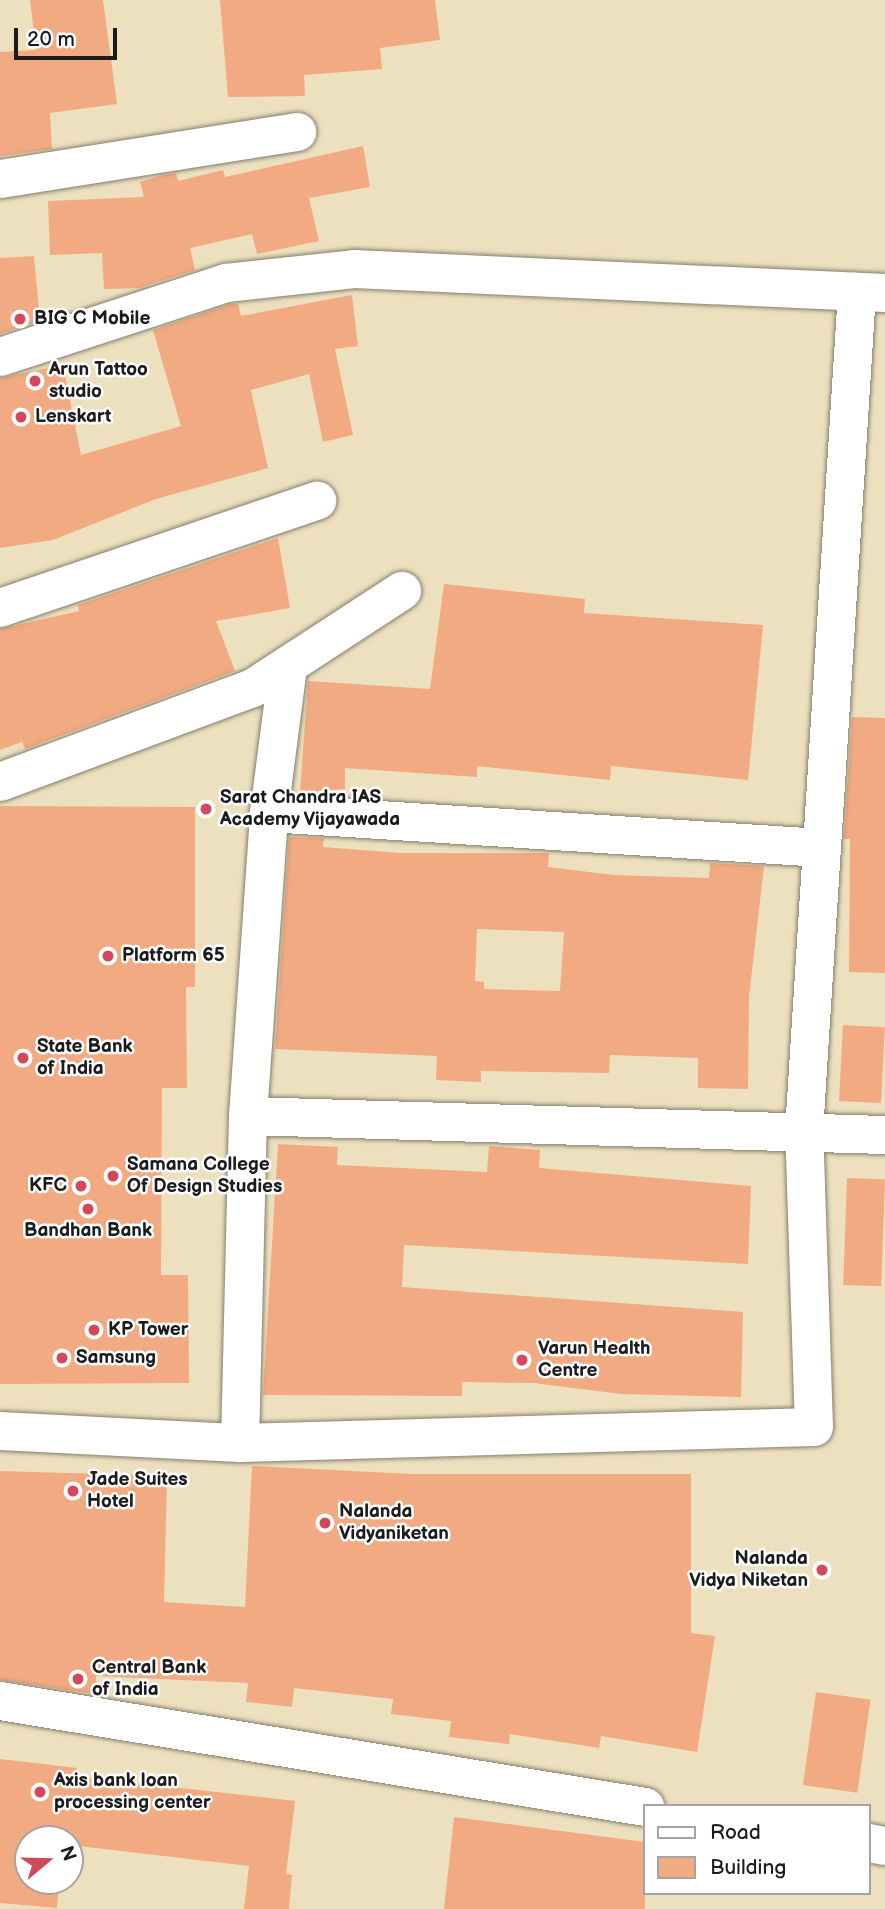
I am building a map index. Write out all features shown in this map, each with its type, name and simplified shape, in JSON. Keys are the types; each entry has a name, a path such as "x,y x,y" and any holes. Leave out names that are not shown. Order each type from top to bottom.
{"street":[{"path":"0,178 297,132"},
{"path":"0,357 226,283 354,269 871,293 822,848 804,1132 814,1427 240,1443 0,1431"},
{"path":"0,608 317,501"},
{"path":"0,782 253,688 402,592"},
{"path":"240,1443 248,1116 269,813 288,666"},
{"path":"269,813 822,848"},
{"path":"248,1116 885,1135"},
{"path":"0,1701 644,1807"}],"building":[{"path":"30,0 103,0 117,104 50,113 52,149 0,156 0,52 36,50"},
{"path":"220,0 435,0 440,40 380,48 382,69 304,75 305,96 228,97"},
{"path":"363,146 370,187 309,198 319,241 257,254 252,234 190,248 195,270 139,288 104,289 102,253 50,255 48,201 144,197 140,182 163,175 176,173 178,181 223,170 225,177"},
{"path":"34,256 40,321 0,334 0,258"},
{"path":"352,295 358,346 335,349 353,435 323,442 309,374 251,390 268,468 156,499 53,540 0,548 0,378 63,365 81,455 181,426 153,330 231,304 238,304 241,316"},
{"path":"278,538 290,608 216,621 235,671 25,749 22,742 0,750 0,629 79,611 78,605"},
{"path":"444,584 585,599 584,613 763,625 748,780 611,766 610,780 477,766 477,777 345,768 345,789 300,793 308,681 430,689"},
{"path":"852,717 885,718 885,973 849,972 850,839 844,839"},
{"path":"0,806 195,807 195,987 186,987 187,1088 162,1088 161,1275 188,1275 189,1383 0,1384"},
{"path":"289,837 324,838 323,847 400,853 549,853 548,867 613,875 709,878 710,863 764,866 749,997 748,1089 698,1088 698,1058 610,1055 609,1073 481,1071 481,1082 436,1080 437,1056 275,1049","holes":["477,929 564,932 560,991 484,989 484,982 475,981"]},
{"path":"843,1025 885,1027 881,1103 839,1101"},
{"path":"278,1144 338,1147 337,1165 487,1172 489,1146 540,1150 539,1168 751,1186 748,1264 404,1245 402,1287 743,1312 741,1397 621,1394 534,1383 462,1382 462,1396 263,1395"},
{"path":"847,1178 885,1179 881,1286 843,1285"},
{"path":"252,1466 411,1474 691,1474 691,1633 715,1636 697,1752 601,1736 599,1748 510,1734 509,1744 449,1737 451,1721 391,1714 393,1699 294,1688 292,1707 246,1702 248,1683 96,1676 95,1694 0,1680 0,1471 167,1476 164,1602 245,1607"},
{"path":"816,1692 870,1700 857,1793 803,1785"},
{"path":"0,1759 77,1768 76,1776 295,1801 286,1874 292,1875 289,1909 244,1909 249,1866 84,1847 84,1825 14,1825 14,1895 58,1895 57,1908 0,1903"},
{"path":"454,1817 644,1842 645,1909 444,1909"}],"place":[{"name":"BIG C Mobile","path":"20,319"},
{"name":"Arun Tattoo studio","path":"35,381"},
{"name":"Lenskart","path":"21,417"},
{"name":"Sarat Chandra IAS Academy Vijayawada","path":"206,809"},
{"name":"Platform 65","path":"108,956"},
{"name":"State Bank of India","path":"23,1058"},
{"name":"Samana College Of Design Studies","path":"113,1176"},
{"name":"KFC","path":"81,1186"},
{"name":"Bandhan Bank","path":"88,1209"},
{"name":"KP Tower","path":"94,1330"},
{"name":"Samsung","path":"62,1358"},
{"name":"Varun Health Centre","path":"522,1360"},
{"name":"Jade Suites Hotel","path":"73,1491"},
{"name":"Nalanda Vidyaniketan","path":"325,1523"},
{"name":"Nalanda Vidya Niketan","path":"822,1570"},
{"name":"Central Bank of India","path":"78,1679"},
{"name":"Axis bank loan processing center","path":"40,1792"}]}
